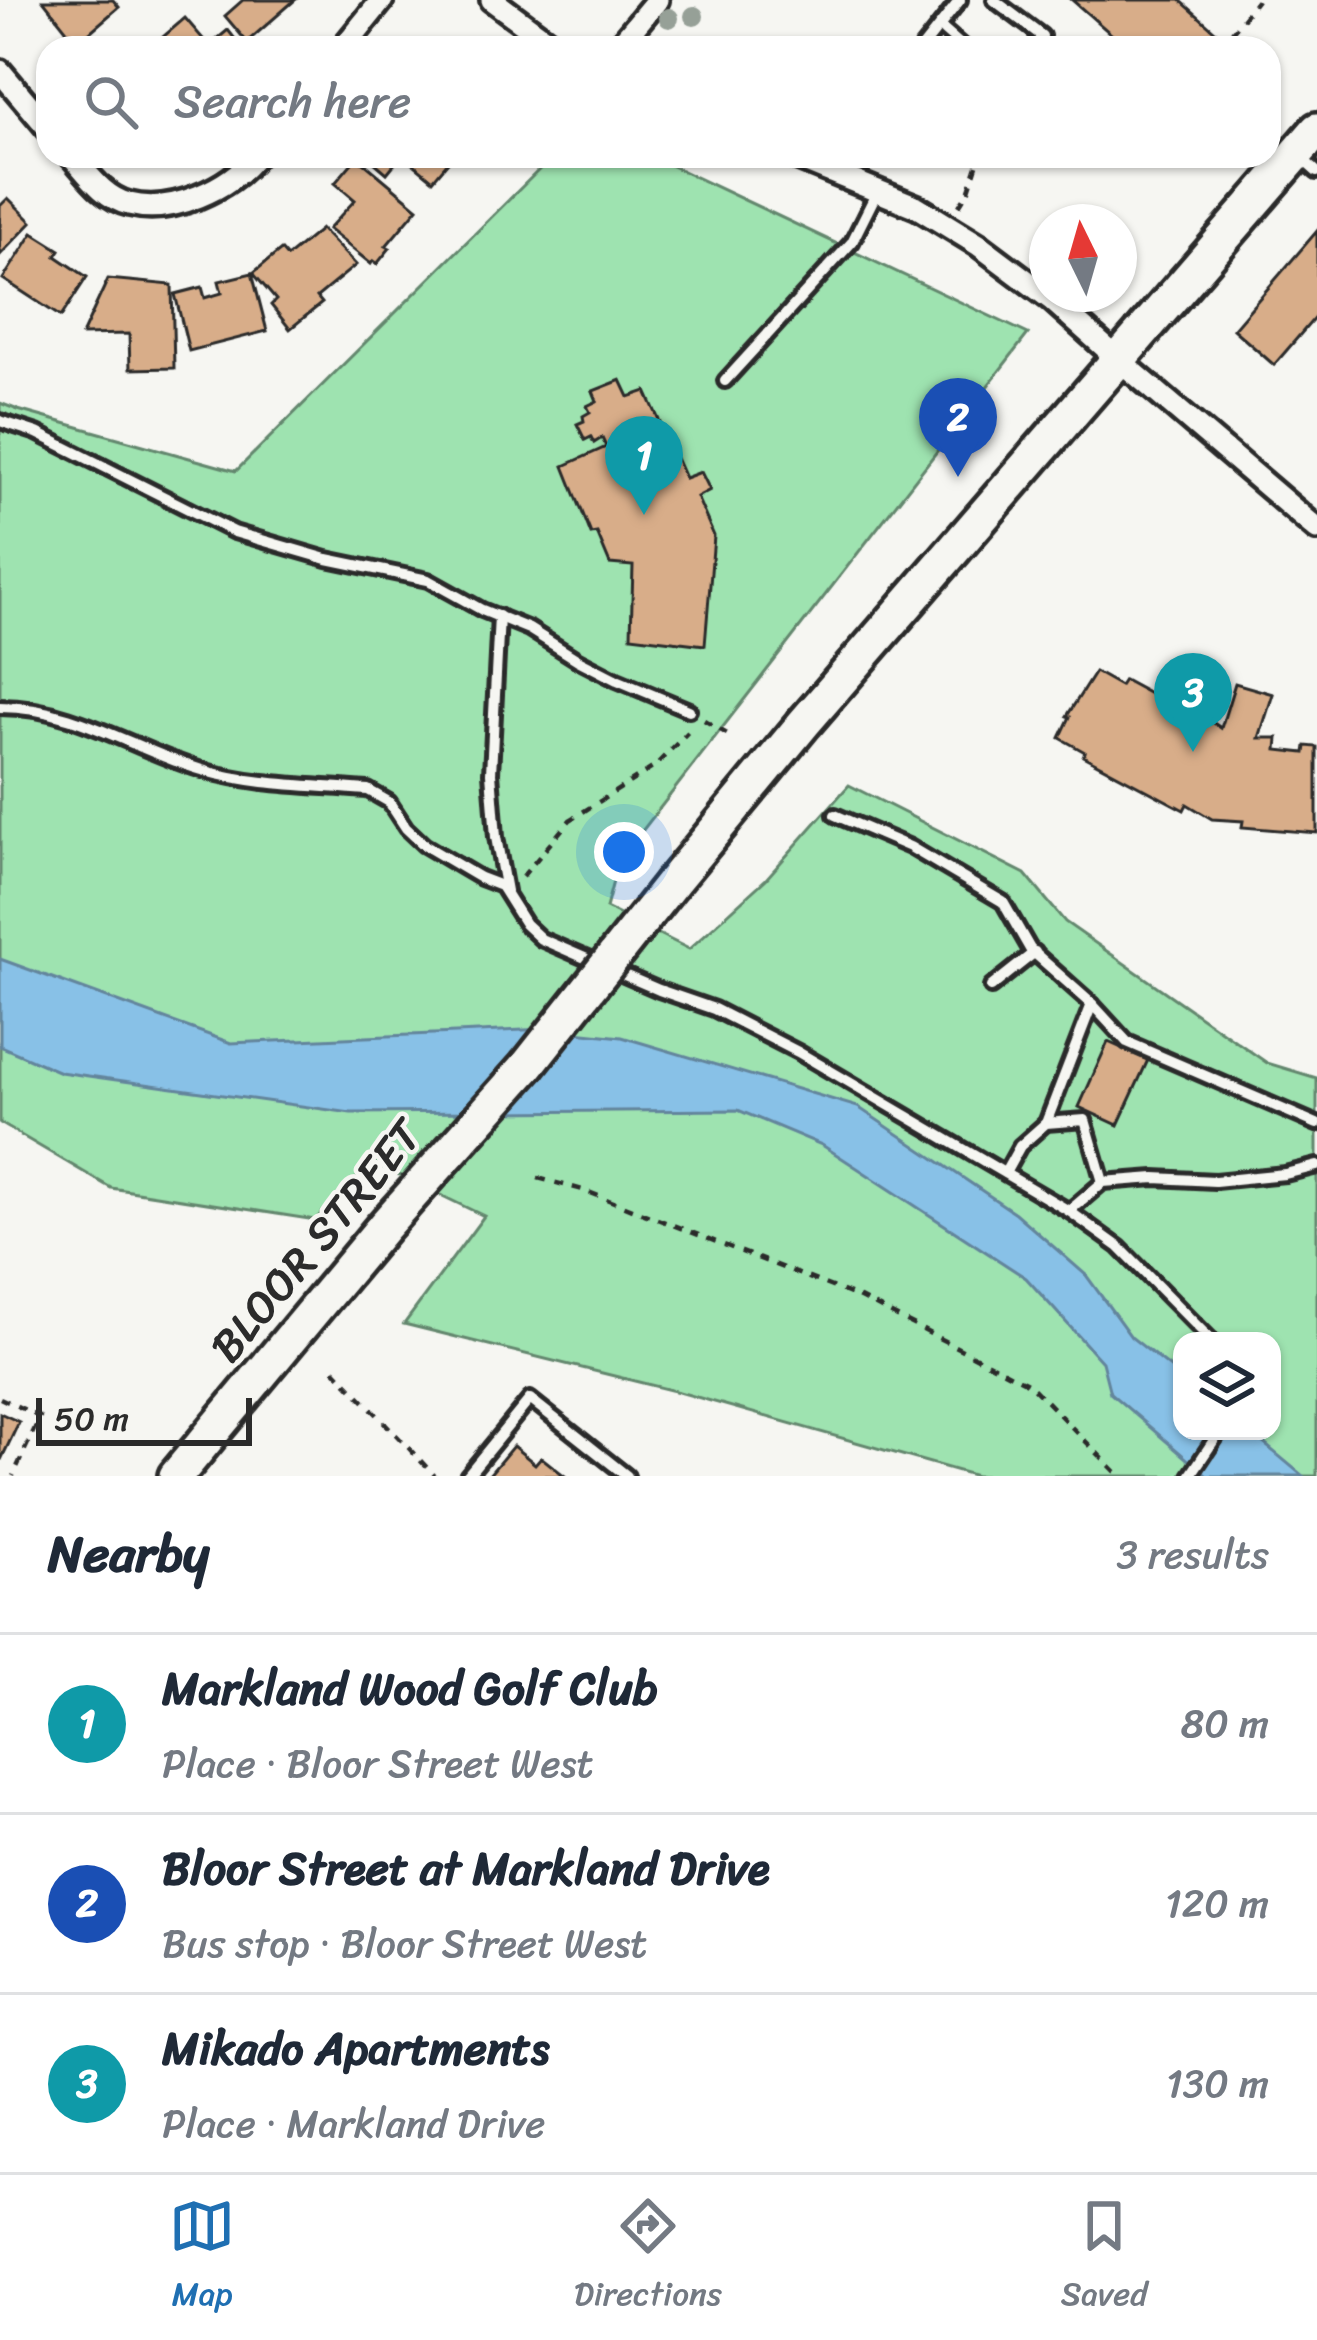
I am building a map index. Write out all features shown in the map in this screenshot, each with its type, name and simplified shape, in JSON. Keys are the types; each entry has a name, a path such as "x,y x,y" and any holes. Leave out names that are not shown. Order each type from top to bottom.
{"main road":[{"name":"BLOOR STREET","path":"176,1476 384,1226 527,1066 805,723 1118,359 1310,152"}],"street":[{"path":"353,36 382,0"},
{"path":"492,0 541,36"},
{"path":"627,36 657,0"},
{"path":"0,71 36,114"},
{"path":"83,168 102,190 129,204 159,205 209,193 246,168"},
{"path":"821,168 948,224 1052,299 1316,528"}],"lane":[{"path":"932,36 961,0"},
{"path":"994,0 1041,36"},
{"path":"940,27 950,36"},
{"path":"843,177 849,168"},
{"path":"725,381 851,242 878,192"},
{"path":"0,421 37,433 234,532 327,559 428,580 529,628 617,680 695,714"},
{"path":"499,616 491,773 506,895"},
{"path":"0,707 46,712 105,730 197,769 245,782 368,790 389,802 424,845 501,886 525,924 542,939 714,1009 799,1052 1069,1211 1119,1247 1203,1332"},
{"path":"836,815 910,848 1003,902 1035,952 1127,1042 1317,1124"},
{"path":"991,987 1035,952"},
{"path":"1005,1173 1020,1146 1046,1123 1092,1004"},
{"path":"1046,1123 1085,1120 1103,1182"},
{"path":"1069,1211 1103,1182 1215,1181 1317,1166"},
{"path":"467,1476 530,1399 627,1476"},
{"path":"1190,1476 1214,1440"}],"path":[{"path":"1229,36 1257,0"},
{"path":"948,224 976,168"},
{"path":"506,895 570,820 655,767 695,714 727,734"},
{"path":"538,1178 583,1190 860,1298 987,1362 1029,1384 1120,1476"},
{"path":"334,1369 435,1476"},
{"path":"0,1398 40,1417 13,1476"}],"green space":[{"path":"541,168 676,168 1028,334 618,862 606,908 689,949 766,879 849,785 1025,874 1065,922 1267,1063 1317,1078 1317,1476 976,1476 679,1392 404,1324 484,1216 372,1162 315,1220 111,1188 0,1123 0,403 236,471"}],"water":[{"path":"0,959 231,1043 547,1029 622,1037 858,1107 1015,1213 1086,1275 1131,1337 1173,1370 1173,1440 1260,1440 1303,1476 1207,1476 1110,1393 1102,1362 1026,1278 822,1145 738,1110 351,1113 60,1072 0,1046"}],"building":[{"path":"43,0 113,0 119,7 85,36 71,36"},
{"path":"243,0 295,0 254,36 242,36 225,16"},
{"path":"1072,0 1180,0 1221,36 1113,36"},
{"path":"185,18 200,36 164,36"},
{"path":"348,168 370,168 418,208 377,264 328,229 355,200 335,183"},
{"path":"418,168 443,168 433,180"},
{"path":"8,198 32,222 0,255 0,206"},
{"path":"321,229 356,265 317,297 322,303 290,329 271,305 276,300 253,273 281,250 287,257"},
{"path":"1317,231 1317,315 1274,365 1233,329"},
{"path":"33,233 60,250 56,256 87,277 61,317 3,279"},
{"path":"252,273 267,331 189,351 175,294 202,287 205,298 222,293 219,281"},
{"path":"108,279 172,285 174,368 130,369 129,334 82,335"},
{"path":"621,380 629,397 646,391 685,478 701,472 710,490 697,497 714,536 705,645 631,636 633,566 610,564 597,533 591,534 564,466 606,447 602,438 594,443 591,437 585,440 577,424 590,412 587,406 597,401 593,391"},
{"path":"1095,672 1120,686 1124,680 1174,707 1172,713 1195,726 1202,715 1221,728 1235,683 1273,694 1259,738 1278,738 1277,750 1305,753 1306,746 1317,747 1317,833 1242,827 1243,821 1212,819 1187,804 1184,810 1083,756 1085,752 1060,738 1067,716"},
{"path":"1108,1042 1148,1060 1118,1125 1079,1107"},
{"path":"0,1413 19,1422 0,1462"},
{"path":"513,1446 535,1464 541,1457 565,1476 488,1476"}],"place":[{"name":"Bloor Street at Markland Drive","path":"958,477"},
{"name":"Markland Wood Golf Club","path":"644,515"},
{"name":"Mikado Apartments","path":"1193,752"}]}
